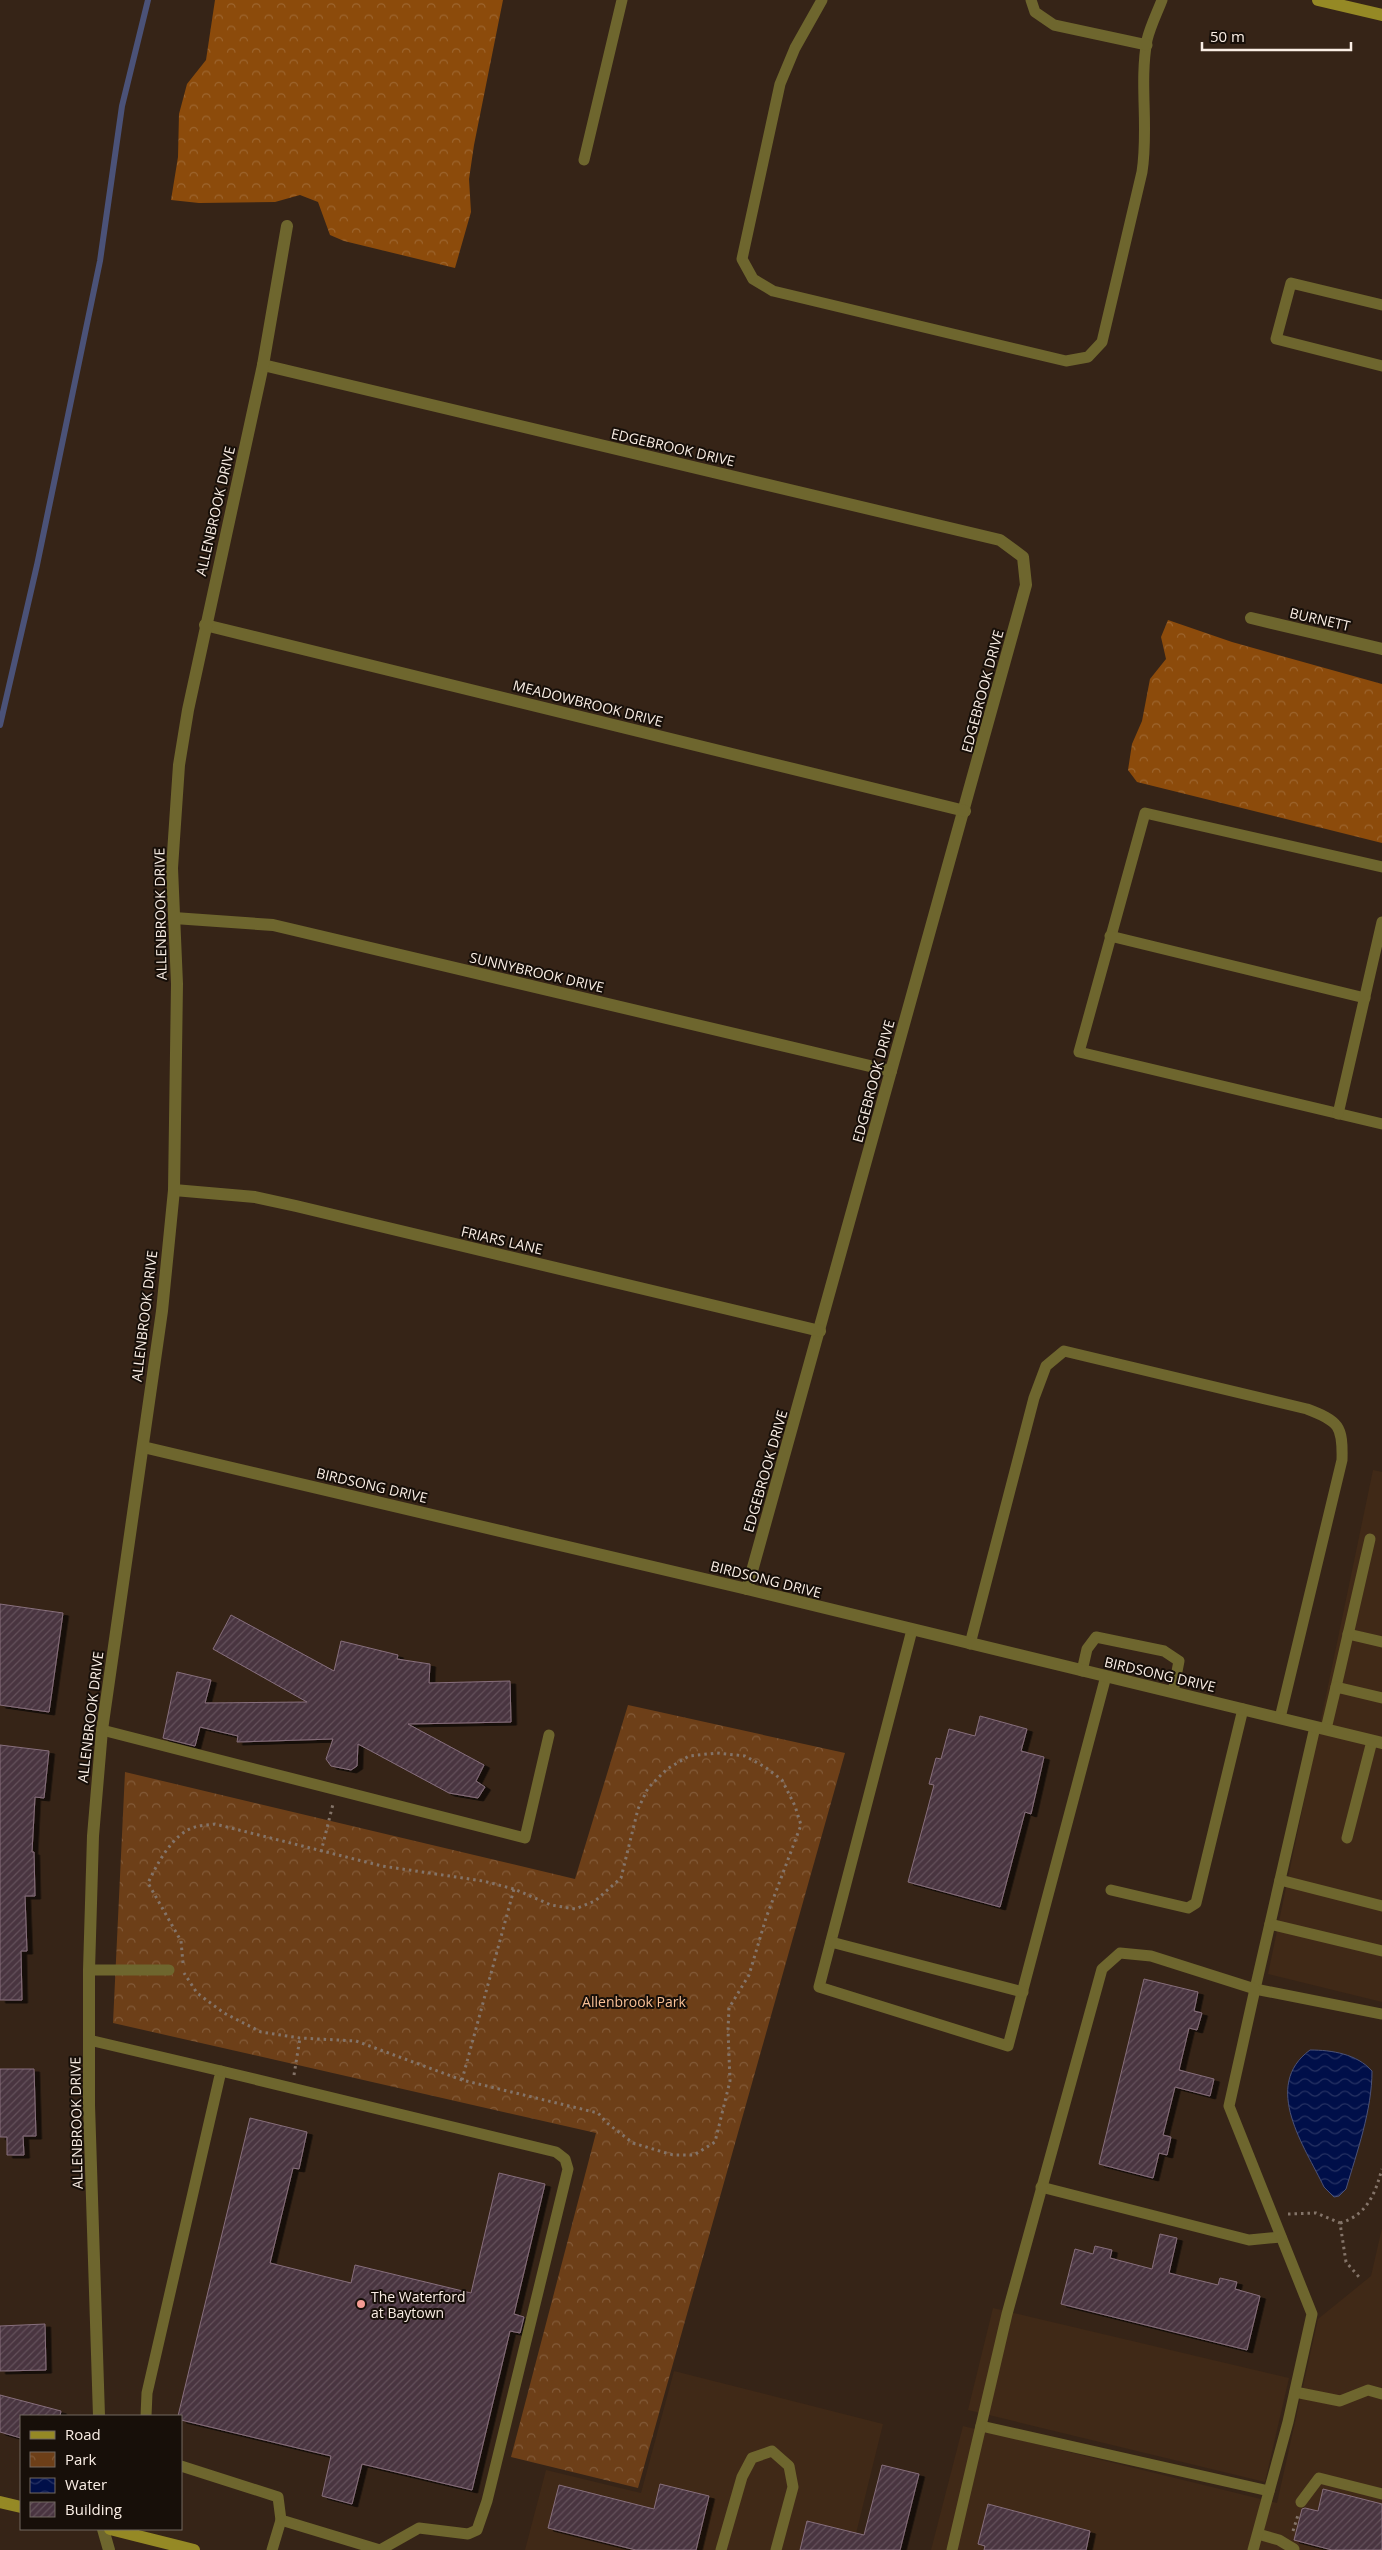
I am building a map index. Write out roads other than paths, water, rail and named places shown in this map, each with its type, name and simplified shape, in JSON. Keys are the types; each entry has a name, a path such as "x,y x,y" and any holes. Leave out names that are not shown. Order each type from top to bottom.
{"main road":[{"path":"1318,0 1382,15"},
{"path":"0,2502 20,2507"},
{"path":"114,2530 194,2550"}],"street":[{"name":"ALLENBROOK DRIVE","path":"99,2415 89,2040 93,1836 102,1730 162,1311 174,1190 177,984 172,868 179,765 205,625 263,364 286,226"},
{"name":"EDGEBROOK DRIVE","path":"263,364 1000,540 1023,558 1026,585 965,811 748,1589"},
{"name":"BURNETT","path":"1251,618 1382,648"},
{"name":"MEADOWBROOK DRIVE","path":"205,625 965,811"},
{"name":"SUNNYBROOK DRIVE","path":"174,918 273,925 891,1071"},
{"name":"FRIARS LANE","path":"174,1190 255,1197 820,1331"},
{"name":"BIRDSONG DRIVE","path":"143,1447 748,1589 1377,1742"},
{"path":"103,2530 110,2550"}],"lane":[{"path":"584,160 622,0"},
{"path":"822,0 795,48 780,84 742,259 753,279 773,291 1066,362 1088,357 1102,342 1146,152 1144,88 1147,45 1162,0"},
{"path":"1032,0 1036,12 1054,25 1147,45"},
{"path":"1382,305 1291,283 1276,339 1382,366"},
{"path":"1382,867 1145,813 1079,1052 1382,1124"},
{"path":"1338,1114 1382,922"},
{"path":"1110,936 1365,998"},
{"path":"970,1644 1034,1398 1046,1366 1064,1351 1220,1388 1307,1409 1331,1418 1342,1436 1342,1460 1280,1718"},
{"path":"1253,2550 1295,2392 1312,2314 1229,2106 1280,1880 1320,1728 1336,1687 1370,1539"},
{"path":"912,1630 819,1987 1008,2046 1106,1676"},
{"path":"1348,1634 1382,1642"},
{"path":"1082,1671 1087,1649 1096,1637 1164,1651 1179,1661 1173,1692"},
{"path":"1336,1687 1382,1698"},
{"path":"1111,1890 1188,1908 1196,1903 1243,1709"},
{"path":"102,1730 525,1838 549,1735"},
{"path":"1347,1838 1377,1742"},
{"path":"1280,1880 1382,1906"},
{"path":"1270,1924 1382,1952"},
{"path":"831,1942 1023,1992"},
{"path":"952,2550 1007,2314 1102,1969 1120,1954 1151,1956 1255,1989 1382,2014"},
{"path":"89,1970 169,1970"},
{"path":"89,2040 221,2071 291,2090 556,2152 565,2159 568,2169 487,2502 478,2530 468,2534 419,2528 380,2550 281,2520"},
{"path":"146,2415 147,2393 221,2071"},
{"path":"1042,2187 1249,2240 1281,2237"},
{"path":"1295,2392 1340,2401 1368,2390 1382,2394"},
{"path":"980,2426 1269,2491"},
{"path":"721,2550 742,2477 752,2458 772,2451 790,2466 793,2487 776,2550"},
{"path":"182,2466 278,2497 281,2520 272,2550"},
{"path":"1302,2502 1318,2478 1382,2494"},
{"path":"1258,2534 1279,2540 1293,2549"}],"water":[{"path":"1310,2050 1344,2054 1366,2065 1372,2071 1367,2116 1355,2160 1346,2189 1339,2196 1334,2197 1324,2187 1298,2136 1291,2117 1288,2099 1289,2081 1296,2065"}],"waterway":[{"path":"0,725 37,565 100,261 122,106 148,0"}],"place":[{"name":"The Waterford at Baytown","path":"361,2304"}],"park label":[{"name":"Allenbrook Park","path":"634,2001"}]}
